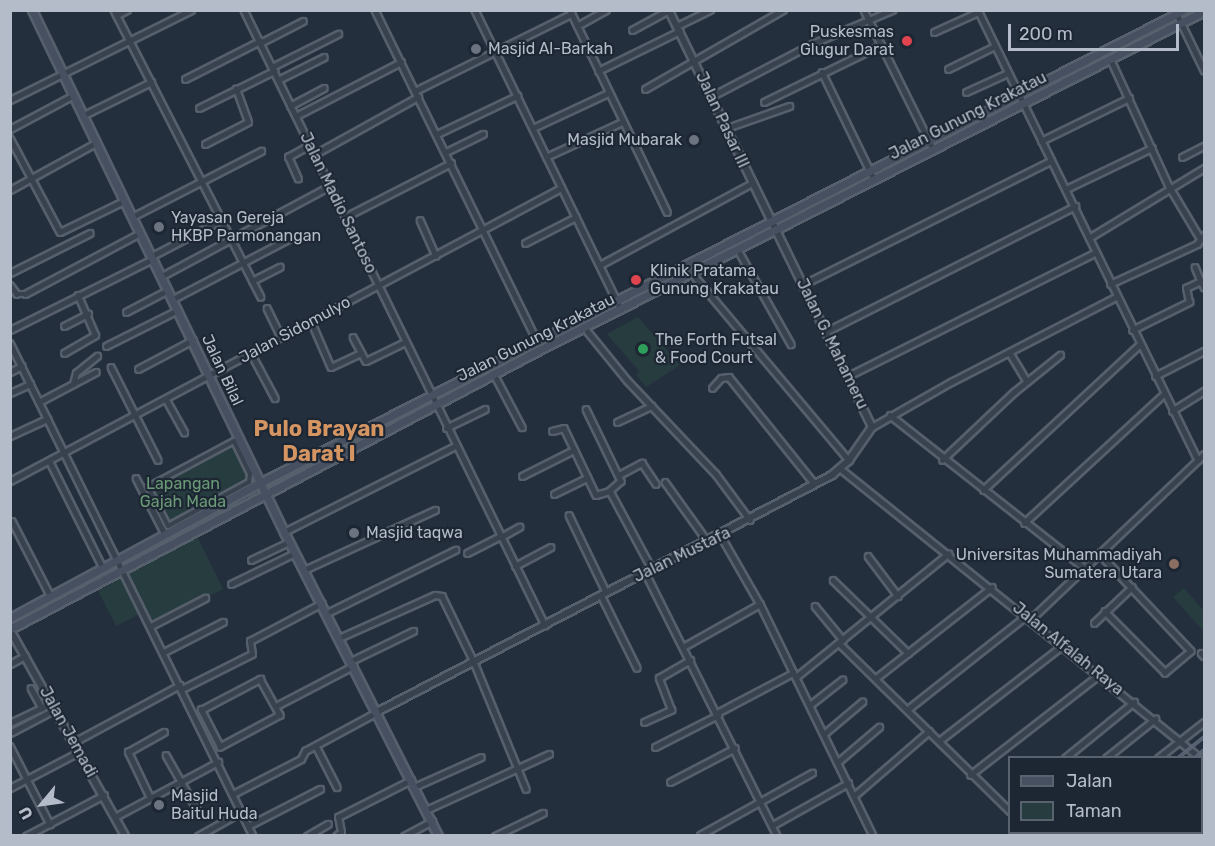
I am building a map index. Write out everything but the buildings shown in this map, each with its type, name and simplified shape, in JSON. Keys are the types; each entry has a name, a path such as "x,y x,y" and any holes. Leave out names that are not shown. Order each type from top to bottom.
{"main road":[{"name":"Jalan Bilal","path":"32,10 209,374 237,440 322,603 438,836"},
{"name":"Jalan Gunung Krakatau","path":"10,618 168,531 431,397 770,219 870,171 1185,10"},
{"name":"Jalan Gunung Krakatau","path":"10,629 122,567 584,327 1204,10"}],"street":[{"path":"127,10 116,13 261,297"},
{"path":"10,100 191,10"},
{"name":"Jalan Madio Santoso","path":"244,10 446,428 545,625"},
{"path":"375,10 537,340"},
{"path":"475,10 621,309"},
{"path":"577,26 606,10"},
{"path":"632,30 669,10"},
{"name":"Jalan Pasar III","path":"669,10 775,230"},
{"path":"598,71 679,29 710,10"},
{"path":"645,89 783,10"},
{"path":"864,10 933,149"},
{"path":"712,96 814,43 892,10"},
{"path":"934,32 978,11 1075,206 1139,345 1198,460"},
{"path":"415,91 571,12 621,123 667,212"},
{"path":"1176,13 1204,70"},
{"path":"185,79 303,21"},
{"path":"199,108 338,34"},
{"path":"764,102 881,45"},
{"path":"948,69 995,46"},
{"path":"278,80 324,57"},
{"path":"1110,58 1169,186 1202,236 1197,244 1110,284"},
{"path":"296,116 401,62"},
{"path":"822,72 874,179"},
{"path":"966,92 1008,74"},
{"path":"82,116 151,82"},
{"path":"290,106 324,88"},
{"path":"205,144 248,122 236,89"},
{"path":"533,128 607,93"},
{"path":"10,129 72,96"},
{"path":"437,134 517,96"},
{"path":"315,154 418,97"},
{"path":"1041,141 1129,98"},
{"path":"727,128 789,106"},
{"path":"546,157 621,123"},
{"path":"446,152 483,134"},
{"path":"10,138 60,232 124,201"},
{"path":"10,190 96,143"},
{"path":"298,179 288,158 310,145"},
{"path":"1182,157 1204,146"},
{"path":"1066,189 1152,148"},
{"path":"132,217 261,151"},
{"path":"804,284 1051,161"},
{"path":"345,217 451,163"},
{"path":"1089,238 1149,203 1169,186 1204,168"},
{"path":"600,265 752,183"},
{"path":"162,276 330,186"},
{"name":"Jalan Sidomulyo","path":"10,481 137,416 209,374 561,188"},
{"path":"827,331 1075,206"},
{"path":"525,243 576,217"},
{"path":"10,330 223,219"},
{"path":"420,220 436,256"},
{"name":"Jalan G. Mahameru","path":"775,230 804,284 872,427"},
{"path":"10,273 90,233"},
{"path":"10,285 17,294 25,294 140,233"},
{"path":"173,299 294,236"},
{"path":"738,250 791,344"},
{"path":"848,376 1095,253"},
{"path":"252,280 280,267"},
{"path":"1195,267 1204,287"},
{"path":"691,273 849,460"},
{"path":"1132,330 1189,302 1185,289 1201,280"},
{"path":"126,312 168,290"},
{"path":"64,353 95,335 88,314 78,296"},
{"name":"Jalan Mustafa","path":"233,794 301,759 316,746 377,712 649,570 750,521 841,469 872,427 1116,297"},
{"path":"267,308 281,337"},
{"path":"106,346 178,310"},
{"path":"64,326 88,314"},
{"path":"311,321 331,367 361,353"},
{"path":"584,327 651,406 716,474 750,521"},
{"path":"353,337 367,361 405,342"},
{"path":"138,369 192,340"},
{"path":"10,343 253,836"},
{"path":"983,490 1139,345"},
{"path":"1155,376 1204,351"},
{"path":"1010,352 1027,381"},
{"path":"251,353 275,398"},
{"path":"942,460 1027,381 1060,355"},
{"path":"73,384 76,373 97,356"},
{"path":"10,372 22,366"},
{"path":"111,368 158,460"},
{"path":"39,402 96,372"},
{"path":"494,374 522,427"},
{"path":"712,388 721,378 729,377 814,483"},
{"path":"10,393 30,384"},
{"path":"1172,411 1204,391"},
{"path":"1024,523 1164,394"},
{"path":"166,399 184,432"},
{"path":"617,422 651,406"},
{"path":"446,428 485,409"},
{"path":"552,431 563,427 597,496 621,484 619,475 586,409"},
{"path":"890,416 942,460 1083,567"},
{"path":"10,436 47,419"},
{"path":"237,440 250,474 249,482 168,531 148,487 237,440"},
{"path":"284,532 455,446"},
{"path":"522,476 574,450"},
{"path":"908,709 1029,617 1204,454"},
{"path":"50,462 102,566"},
{"path":"619,475 642,463 656,484"},
{"name":"Jalan Alfalah Raya","path":"841,469 992,587 1199,756"},
{"path":"136,478 168,531"},
{"path":"554,494 587,478"},
{"path":"665,482 708,542"},
{"path":"610,491 649,570 683,647 762,801 777,836"},
{"path":"304,570 435,510"},
{"path":"569,515 637,668"},
{"path":"12,521 50,595"},
{"path":"467,553 519,527"},
{"path":"721,536 760,603 873,836"},
{"path":"251,560 289,542"},
{"path":"515,566 550,547"},
{"path":"327,613 455,550"},
{"path":"231,584 295,553"},
{"path":"1099,553 1191,649 1183,659 1165,673 1105,612"},
{"path":"655,747 794,675 873,617 948,554"},
{"path":"868,556 898,596"},
{"path":"833,580 908,653"},
{"path":"876,678 992,587"},
{"path":"1094,623 1132,587"},
{"path":"339,638 440,594 474,662 526,789"},
{"path":"151,626 205,598"},
{"path":"74,742 181,687 252,654 250,641 322,603"},
{"path":"683,647 760,603"},
{"path":"816,606 841,641 970,775 1008,809"},
{"path":"164,652 223,622"},
{"name":"Jalan Jemadi","path":"10,629 125,836"},
{"path":"278,705 413,631"},
{"path":"939,741 1064,645"},
{"path":"10,664 25,656"},
{"path":"644,722 671,710 659,678 690,660"},
{"path":"970,775 1100,674"},
{"path":"260,679 278,705 279,716 221,748 201,711 260,679"},
{"path":"810,705 842,680"},
{"path":"31,688 42,708"},
{"path":"824,734 862,702"},
{"path":"1067,756 1134,702"},
{"path":"10,723 42,708 54,706"},
{"path":"10,733 54,706"},
{"path":"1109,756 1155,719"},
{"path":"1161,756 1204,722"},
{"path":"838,762 879,727"},
{"path":"854,796 929,731"},
{"path":"150,798 128,752 164,732"},
{"path":"10,746 50,824"},
{"path":"316,746 337,787"},
{"path":"670,782 735,748"},
{"path":"10,788 79,752"},
{"path":"426,810 549,754"},
{"path":"166,755 199,813"},
{"path":"336,836 341,832 338,817 413,783 481,757"},
{"path":"115,817 218,762"},
{"path":"700,835 812,774"},
{"path":"772,825 848,783"},
{"path":"248,825 320,789"},
{"path":"26,836 104,795"},
{"path":"1004,806 1008,803"},
{"path":"198,836 242,812"},
{"path":"495,836 543,813"},
{"path":"404,836 432,821"},
{"path":"307,836 328,824"}],"green space":[{"name":"The Forth Futsal & Food Court","path":"638,317 680,365 646,387 636,375 639,371 607,334"},
{"name":"Lapangan Gajah Mada","path":"236,437 254,481 166,530 144,485"},
{"path":"197,536 223,589 153,624 129,574"},
{"path":"125,576 142,613 116,626 98,591"},
{"path":"1184,588 1204,611 1204,632 1173,597"}],"railway":[{"path":"1180,756 1204,737"},
{"path":"1197,756 1204,750"}],"place":[{"name":"Puskesmas Glugur Darat","path":"907,41"},
{"name":"Masjid Al-Barkah","path":"476,49"},
{"name":"Masjid Mubarak","path":"694,140"},
{"name":"Yayasan Gereja HKBP Parmonangan","path":"159,227"},
{"name":"Klinik Pratama Gunung Krakatau","path":"636,280"},
{"name":"The Forth Futsal & Food Court","path":"643,349"},
{"name":"Masjid taqwa","path":"354,533"},
{"name":"Universitas Muhammadiyah Sumatera Utara","path":"1174,564"},
{"name":"Masjid Baitul Huda","path":"159,805"}],"district":[{"name":"Pulo Brayan Darat I","path":"319,440"}]}
